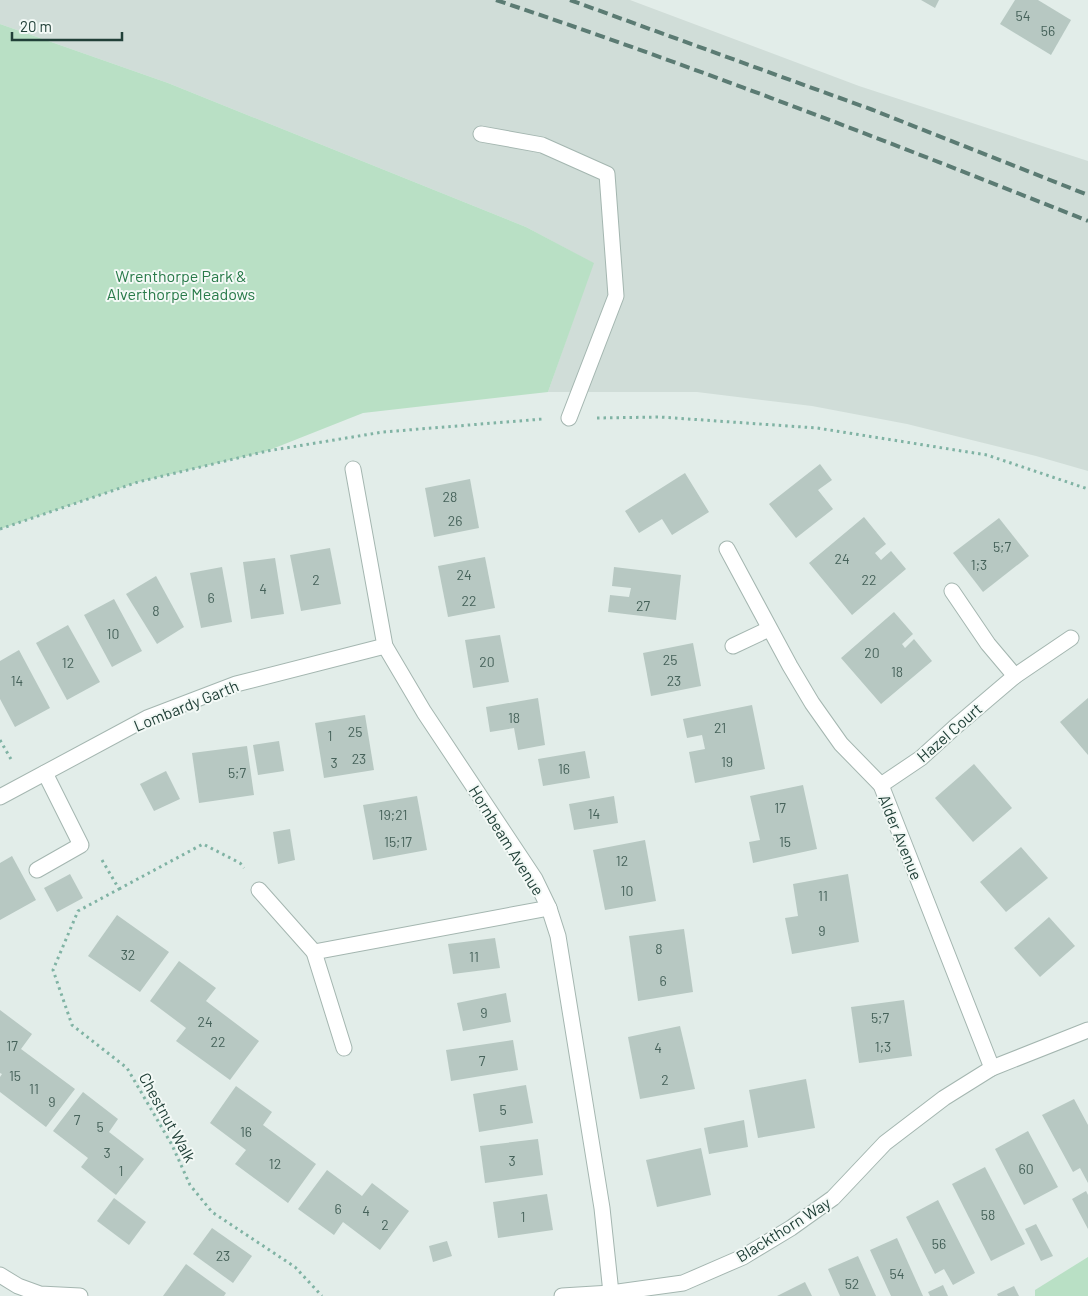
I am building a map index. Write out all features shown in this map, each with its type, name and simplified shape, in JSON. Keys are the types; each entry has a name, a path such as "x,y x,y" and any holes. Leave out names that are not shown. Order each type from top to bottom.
{"street":[{"path":"481,134 542,145 607,174 616,296 569,418"},
{"name":"Hornbeam Avenue","path":"353,469 384,646 424,712 535,879 549,908 558,936 602,1208 611,1293"},
{"name":"Alder Avenue","path":"727,549 808,695 840,744 881,785 992,1068"},
{"path":"952,591 988,644 1015,676"},
{"path":"733,646 770,629"},
{"name":"Hazel Court","path":"881,785 922,758 956,726 1015,676 1070,638"},
{"name":"Lombardy Garth","path":"0,798 147,718 236,684 384,646"},
{"path":"37,870 81,845 45,773"},
{"path":"259,890 314,952 344,1048"},
{"path":"314,952 549,908"},
{"name":"Blackthorn Way","path":"562,1296 611,1293 683,1283 743,1257 791,1228 833,1198 884,1143 944,1098 992,1068 1088,1030"},
{"path":"0,1275 18,1286 40,1294 80,1296"}],"path":[{"path":"0,529 138,482 267,451 383,432 525,419 660,417 817,428 987,455 1088,489"},
{"name":"Chestnut Walk","path":"259,890 240,863 203,844 78,911 53,970 72,1025 127,1068 172,1145 190,1185 212,1212 295,1267 322,1296"},
{"path":"81,845 94,845 119,889"}],"shaded area":[{"path":"0,0 630,0 859,86 1088,161 1088,471 907,424 812,406 697,392 548,392 593,263 526,227 168,83 0,24"}],"green space":[{"name":"Wrenthorpe Park & Alverthorpe Meadows","path":"0,24 168,83 526,227 594,263 548,392 363,413 267,451 138,482 0,529"},
{"path":"1088,1257 1088,1296 1035,1296 1035,1290"}],"building":[{"path":"921,0 939,0 935,8"},
{"path":"1015,0 1038,0 1071,20 1051,55 1000,24"},
{"path":"820,464 832,480 818,490 833,509 796,538 769,504"},
{"path":"685,473 709,512 672,535 662,519 639,533 625,511"},
{"path":"470,479 479,528 434,537 425,488"},
{"path":"864,517 886,544 875,553 881,560 891,551 906,569 852,615 809,563"},
{"path":"999,518 1029,556 983,592 953,553"},
{"path":"330,548 341,604 301,611 290,555"},
{"path":"485,557 495,608 448,617 438,566"},
{"path":"275,558 284,614 251,619 243,562"},
{"path":"222,567 232,622 201,628 190,573"},
{"path":"614,567 681,575 676,620 608,612 610,595 629,597 631,588 612,586"},
{"path":"156,576 184,627 157,644 126,594"},
{"path":"114,599 142,651 112,667 84,615"},
{"path":"894,612 913,634 902,644 905,648 914,639 932,661 881,704 841,658"},
{"path":"68,625 100,682 67,700 36,643"},
{"path":"500,635 509,682 473,688 465,640"},
{"path":"693,643 701,686 651,696 643,653"},
{"path":"19,650 50,708 15,727 0,699 0,661"},
{"path":"538,698 545,745 518,750 514,728 490,732 486,707"},
{"path":"1088,698 1088,755 1060,722"},
{"path":"752,705 765,769 695,783 689,752 705,749 702,735 687,738 683,719"},
{"path":"365,715 374,770 324,778 315,723"},
{"path":"279,741 284,771 258,775 253,745"},
{"path":"247,746 254,795 199,803 192,753"},
{"path":"585,751 590,778 543,786 538,759"},
{"path":"974,764 1012,808 973,842 935,798"},
{"path":"166,771 180,799 154,811 140,784"},
{"path":"803,785 817,849 753,863 749,842 760,840 750,796"},
{"path":"417,796 427,850 373,860 363,805"},
{"path":"614,796 618,823 574,830 569,804"},
{"path":"290,829 295,860 278,864 273,832"},
{"path":"645,840 656,901 605,910 593,850"},
{"path":"1021,847 1048,878 1006,912 980,882"},
{"path":"12,856 36,900 0,920 0,863"},
{"path":"70,874 83,898 57,912 44,888"},
{"path":"848,874 859,942 792,954 785,918 798,916 793,884"},
{"path":"117,915 169,952 140,992 88,956"},
{"path":"1049,917 1075,946 1040,977 1014,948"},
{"path":"684,929 693,992 638,1001 629,936"},
{"path":"495,938 500,968 453,974 448,944"},
{"path":"179,961 216,988 206,1001 259,1041 230,1080 176,1041 186,1028 150,1001"},
{"path":"506,993 511,1022 463,1031 457,1003"},
{"path":"904,1000 912,1056 859,1063 851,1007"},
{"path":"0,1010 32,1034 21,1049 75,1089 46,1127 0,1092 0,1077 2,1074 0,1073"},
{"path":"680,1026 695,1089 640,1099 628,1037"},
{"path":"513,1040 518,1070 451,1081 446,1050"},
{"path":"806,1079 815,1128 758,1138 749,1090"},
{"path":"526,1085 533,1123 479,1132 473,1094"},
{"path":"236,1086 272,1112 263,1125 316,1164 288,1203 235,1164 246,1150 210,1123"},
{"path":"83,1092 118,1119 109,1132 144,1159 116,1195 81,1167 88,1158 53,1131"},
{"path":"1074,1099 1088,1125 1088,1183 1080,1168 1073,1172 1042,1115"},
{"path":"744,1120 748,1147 709,1154 704,1128"},
{"path":"1028,1131 1058,1187 1024,1205 995,1149"},
{"path":"538,1139 543,1175 485,1183 480,1146"},
{"path":"701,1148 711,1195 657,1207 646,1160"},
{"path":"985,1167 1025,1244 991,1261 952,1184"},
{"path":"327,1170 362,1196 372,1183 409,1211 380,1250 343,1222 334,1235 298,1209"},
{"path":"1086,1191 1088,1195 1088,1229 1072,1199"},
{"path":"547,1194 553,1230 498,1238 493,1202"},
{"path":"114,1198 146,1222 129,1245 97,1221"},
{"path":"938,1200 975,1273 953,1285 944,1269 935,1274 906,1217"},
{"path":"1036,1224 1053,1256 1041,1261 1025,1229"},
{"path":"212,1228 252,1256 233,1283 193,1254"},
{"path":"897,1238 923,1296 891,1296 870,1250"},
{"path":"447,1241 452,1256 433,1262 429,1246"},
{"path":"858,1256 876,1296 840,1296 828,1269"},
{"path":"186,1264 226,1293 224,1296 163,1296"},
{"path":"805,1282 812,1296 777,1296"},
{"path":"943,1285 948,1296 930,1296 928,1292"},
{"path":"1014,1286 1019,1296 998,1296 997,1294"}],"railway":[{"path":"496,0 794,106 1088,221"},
{"path":"570,0 873,110 1088,195"}]}
